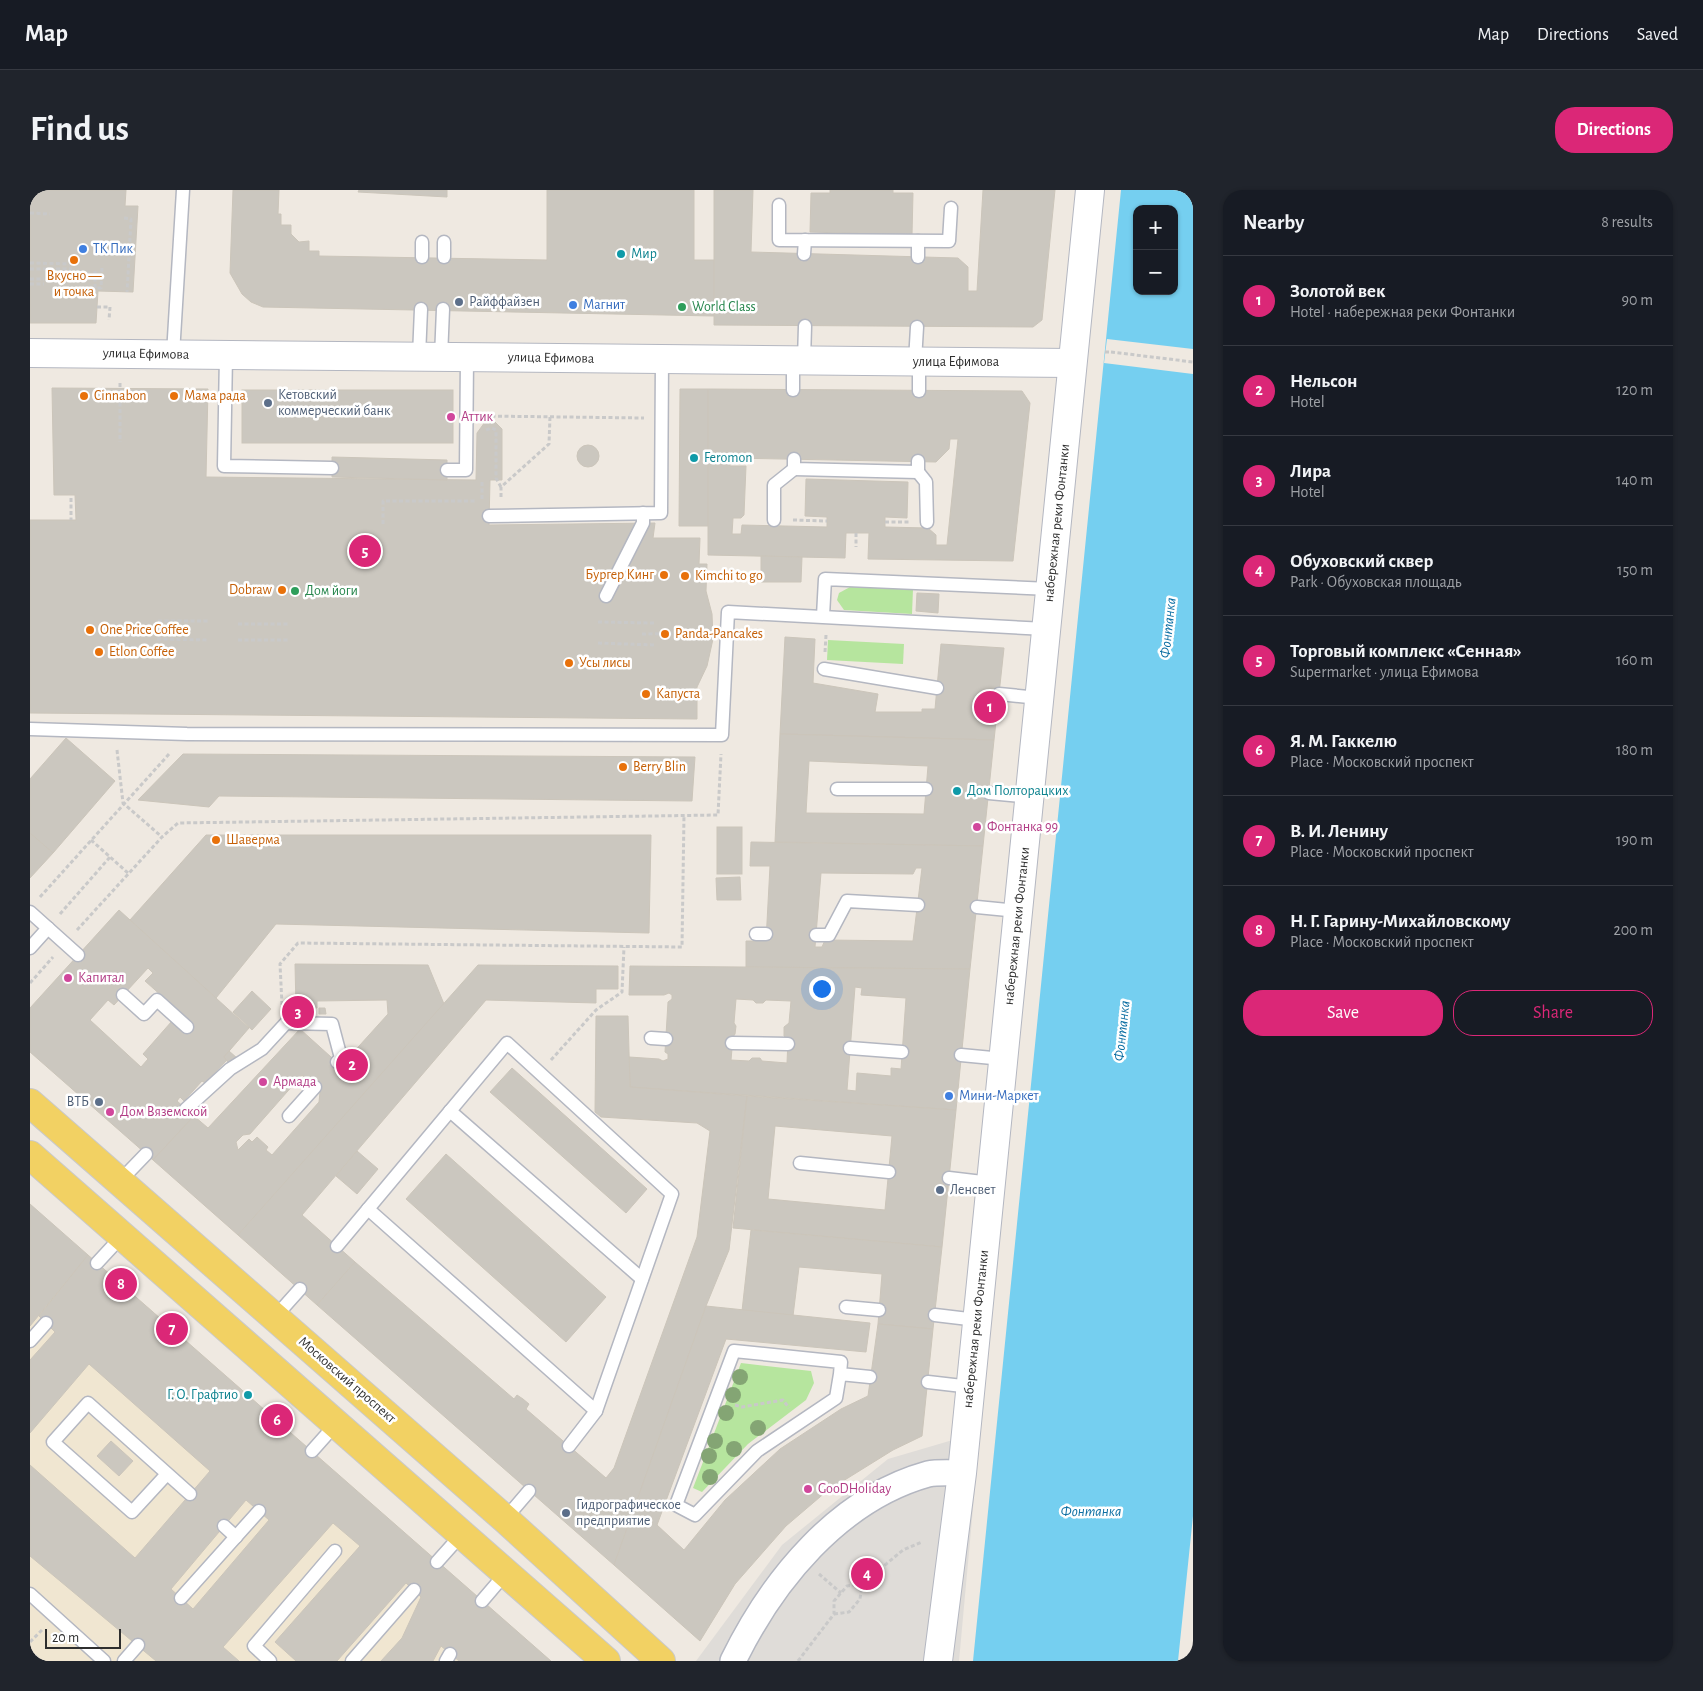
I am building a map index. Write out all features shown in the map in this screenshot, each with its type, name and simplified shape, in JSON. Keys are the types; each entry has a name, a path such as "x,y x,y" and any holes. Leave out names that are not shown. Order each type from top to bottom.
{"main road":[{"name":"набережная реки Фонтанки","path":"938,1661 971,1387 1090,190"},
{"name":"улица Ефимова","path":"30,353 1072,363"},
{"name":"Московский проспект","path":"30,1102 506,1518 662,1661"},
{"path":"30,1155 606,1661"}],"street":[{"path":"733,1661 760,1610 779,1584 823,1536 840,1521 867,1502 911,1481 930,1474 962,1473"}],"lane":[{"path":"173,354 183,190"},
{"path":"779,205 778,240 949,241 951,208"},
{"path":"804,254 805,240"},
{"path":"918,240 918,257"},
{"path":"422,242 422,257"},
{"path":"444,242 444,257"},
{"path":"421,309 430,357"},
{"path":"430,357 443,309"},
{"path":"793,390 805,326"},
{"path":"917,326 919,390"},
{"path":"226,355 224,466 332,468"},
{"path":"447,470 466,470 468,416 467,357"},
{"path":"495,516 660,513 662,359"},
{"path":"774,520 774,485 794,464 918,466 926,482 927,522"},
{"path":"606,596 643,523 642,513"},
{"path":"823,616 825,579 1050,589"},
{"path":"30,729 187,734 722,735 728,612 1046,628"},
{"path":"824,669 937,688"},
{"path":"999,694 1039,698"},
{"path":"837,789 926,790"},
{"path":"989,793 1030,797"},
{"path":"816,935 829,935 847,901 918,905"},
{"path":"33,907 48,928 78,955"},
{"path":"977,907 1018,911"},
{"path":"30,948 48,928"},
{"path":"123,995 144,1014 157,1000 187,1028"},
{"path":"186,1109 227,1066 262,1049 286,1023 332,1024 341,1058 337,1062"},
{"path":"650,1038 666,1039"},
{"path":"337,1246 507,1043 672,1194 596,1411 569,1446"},
{"path":"732,1043 788,1044"},
{"path":"850,1048 902,1052"},
{"path":"961,1055 1003,1059"},
{"path":"289,1116 315,1087"},
{"path":"450,1111 642,1279"},
{"path":"120,1181 146,1154"},
{"path":"800,1163 889,1172"},
{"path":"948,1178 991,1183"},
{"path":"368,1209 596,1411"},
{"path":"97,1263 122,1236"},
{"path":"275,1317 300,1289"},
{"path":"846,1306 879,1310"},
{"path":"935,1315 977,1320"},
{"path":"30,1341 46,1323"},
{"path":"734,1351 841,1362 840,1374 836,1398 757,1451 695,1516 676,1505 734,1351"},
{"path":"840,1374 870,1377"},
{"path":"928,1382 971,1387"},
{"path":"167,1474 132,1512 54,1442 88,1403 190,1494"},
{"path":"312,1452 336,1424"},
{"path":"506,1518 529,1490"},
{"path":"181,1598 258,1511"},
{"path":"224,1526 236,1537"},
{"path":"437,1562 462,1534"},
{"path":"270,1661 254,1646 335,1551"},
{"path":"482,1601 506,1573"},
{"path":"352,1661 414,1590"},
{"path":"30,1594 104,1661"},
{"path":"124,1661 138,1646"}],"path":[{"path":"30,213 50,214"},
{"path":"124,218 131,218 127,292"},
{"path":"30,263 72,264"},
{"path":"95,271 95,288 101,288 102,267"},
{"path":"30,269 72,269"},
{"path":"30,279 44,279"},
{"path":"30,284 44,284"},
{"path":"97,307 110,307 109,320"},
{"path":"1105,352 1193,362"},
{"path":"120,383 120,442"},
{"path":"468,416 662,419"},
{"path":"495,516 501,487 550,444 550,416"},
{"path":"484,436 488,428 496,430 496,478 501,487"},
{"path":"383,524 384,501 482,501 483,471"},
{"path":"71,498 71,520"},
{"path":"774,520 827,521"},
{"path":"856,533 856,547"},
{"path":"158,621 209,621"},
{"path":"598,622 654,623"},
{"path":"238,624 289,624"},
{"path":"642,634 690,634"},
{"path":"157,640 209,640"},
{"path":"238,640 289,640"},
{"path":"598,643 654,645"},
{"path":"115,731 123,803 162,837"},
{"path":"33,907 123,803 187,734"},
{"path":"105,898 162,837 178,823 718,815 722,735"},
{"path":"286,1023 282,1010 280,964 298,943 682,947 684,815"},
{"path":"91,840 128,873"},
{"path":"48,928 110,857"},
{"path":"539,1072 596,1010 622,992 624,947"},
{"path":"716,1400 742,1407 782,1400 801,1421"},
{"path":"798,1661 834,1614 834,1600 847,1586 862,1584 903,1550 922,1542"},
{"path":"815,1570 840,1593"},
{"path":"834,1614 850,1612 860,1599 862,1584"},
{"path":"30,1651 41,1661"}],"shaded area":[{"path":"88,1255 551,1661 30,1661 30,1326"},
{"path":"980,1432 959,1661 696,1661 782,1545 888,1459"}],"green space":[{"path":"850,587 913,589 912,614 844,610 837,600 839,593"},
{"path":"828,640 904,644 903,664 827,660"},
{"path":"741,1363 811,1371 814,1383 806,1400 748,1444 702,1492 693,1488"}],"water":[{"name":"Фонтанка","path":"1121,190 1193,190 1193,1516 1178,1661 973,1661"}],"pier":[{"path":"1107,339 1193,349 1193,374 1104,363"}],"building":[{"name":"ТК Пик","path":"30,190 126,190 125,206 138,206 133,292 98,291 96,323 30,323"},
{"name":"Мир","path":"233,190 279,190 278,214 281,214 281,225 291,225 291,234 299,242 309,241 309,251 319,251 319,256 547,260 547,190 694,190 694,260 714,260 714,316 263,307 251,302 242,294 230,273"},
{"path":"359,190 447,190 447,197 358,192"},
{"path":"714,190 753,190 751,252 958,258 968,267 968,291 977,291 983,190 1055,190 1042,320 1033,327 714,325"},
{"path":"830,190 893,190 893,193 913,193 912,235 810,232 811,193 830,193"},
{"path":"52,388 208,389 206,477 476,480 477,433 485,422 494,421 502,429 502,480 490,480 489,525 655,523 653,538 700,538 699,564 707,564 706,591 712,614 713,639 707,666 697,687 697,719 30,713 30,520 76,520 75,495 54,495"},
{"name":"Feromon","path":"680,389 708,389 708,526 679,526"},
{"path":"708,389 1022,391 1030,403 1013,561 868,559 869,533 846,533 845,558 708,555","holes":["950,439 958,439 947,545 936,545 936,535 928,528 885,527 885,517 907,518 908,482 806,479 805,516 827,517 827,527 742,525 741,534 732,534 733,518 741,518 744,515 746,466 730,466 730,458 936,462 949,449"]},
{"path":"242,390 453,390 453,443 242,443"},
{"path":"588,445 596,448 599,456 596,464 588,467 580,464 577,456 580,448"},
{"path":"332,457 447,460 447,480 332,477"},
{"path":"761,556 802,557 801,582 761,582"},
{"path":"917,593 939,594 938,613 916,611"},
{"path":"785,637 815,639 813,683 878,694 875,712 922,712 922,709 935,709 941,644 1004,648 994,740 780,734"},
{"name":"Дом Полторацких","path":"780,734 994,740 983,846 775,842","holes":["809,761 928,766 924,814 806,813"]},
{"path":"66,738 115,781 53,853 30,833 30,779"},
{"path":"183,754 695,757 692,801 219,796 209,807 138,800"},
{"path":"717,827 742,827 742,874 717,874"},
{"path":"30,833 53,853 30,878"},
{"path":"206,835 651,835 649,933 276,924 216,998 130,920"},
{"path":"751,842 983,846 970,969 746,967 746,941 766,941 770,866 750,866","holes":["916,868 922,868 913,941 825,940 822,947 815,947 821,873 913,874"]},
{"path":"740,877 741,900 717,900 716,878"},
{"path":"119,910 249,1028 224,1057 227,1060 205,1083 202,1081 184,1101 180,1097 177,1101 194,1116 153,1160 30,1052 30,1008","holes":["148,968 153,973 145,981 191,1022 172,1021 143,1054 148,1059 141,1067 90,1020 108,1000 114,1005"]},
{"path":"295,964 428,965 444,1004 238,1235 153,1160 194,1116 208,1128 300,1029 341,1066 388,1014 387,1000 317,1001 317,1008 311,1008 312,1015 297,1016 293,1012 296,1008","holes":["302,1075 320,1092 319,1102 272,1155 266,1150 268,1147 257,1137 252,1142 249,1139 238,1150 236,1142 243,1135 250,1134"]},
{"path":"478,965 618,966 618,989 596,989 596,1003 486,1000 302,1215 355,1262 317,1305 238,1235"},
{"path":"630,966 970,969 956,1110 630,1087 629,1057 659,1059 663,1061 668,1059 668,1054 665,1052 668,1002 672,999 672,995 669,993 664,995 629,995","holes":["855,987 862,988 861,995 906,998 901,1069 891,1068 891,1076 857,1073 856,1091 847,1090","736,999 753,1000 756,1003 763,1003 766,1000 791,1001 789,1023 784,1027 784,1036 788,1040 787,1063 762,1061 760,1058 752,1058 749,1061 731,1060 736,1026 734,1023"]},
{"path":"252,991 271,1009 252,1030 233,1012"},
{"path":"319,1008 325,1008 326,1014 319,1014"},
{"path":"596,1016 628,1016 630,1087 747,1096 729,1250 706,1306 614,1565 317,1305 355,1262 514,1399 517,1395 529,1404 526,1409 606,1478 614,1468 697,1237 710,1131 697,1123 601,1117 595,1112"},
{"path":"229,1051 237,1058 230,1065 224,1057"},
{"path":"512,1068 647,1189 626,1213 490,1092"},
{"path":"747,1096 956,1110 942,1247 733,1228","holes":["775,1126 892,1136 885,1210 768,1199"]},
{"path":"357,1151 378,1169 357,1194 336,1176"},
{"path":"446,1154 606,1297 566,1342 406,1199"},
{"path":"30,1204 88,1255 30,1326"},
{"path":"751,1230 942,1247 933,1329 878,1324 882,1274 799,1267 793,1316 742,1311"},
{"path":"88,1255 551,1661 459,1661 441,1646 433,1661 381,1661 402,1638 421,1597 406,1583 337,1661 296,1661 275,1642 360,1546 333,1523 223,1647 239,1661 156,1661 30,1556 30,1465 135,1558 210,1471 89,1364 30,1433 30,1360 55,1332 39,1316","holes":["246,1500 269,1520 193,1609 171,1589"]},
{"path":"706,1306 870,1323 866,1352 726,1339 657,1525 684,1550 725,1500 780,1449 841,1409 868,1396 878,1324 933,1329 922,1436 893,1450 827,1491 786,1526 735,1584 700,1641 614,1565"},
{"path":"111,1441 133,1461 119,1476 97,1456"}],"place":[{"name":"ТК Пик","path":"83,249"},
{"name":"Мир","path":"621,254"},
{"name":"Вкусно — и точка","path":"74,260"},
{"name":"Райффайзен","path":"459,302"},
{"name":"Магнит","path":"573,305"},
{"name":"World Class","path":"682,307"},
{"name":"Cinnabon","path":"84,396"},
{"name":"Мама рада","path":"174,396"},
{"name":"Кетовский коммерческий банк","path":"268,403"},
{"name":"Аттик","path":"451,417"},
{"name":"Feromon","path":"694,458"},
{"name":"Торговый комплекс «Сенная»","path":"365,551"},
{"name":"Бургер Кинг","path":"664,575"},
{"name":"Kimchi to go","path":"685,576"},
{"name":"Dobraw","path":"282,590"},
{"name":"Дом йоги","path":"295,591"},
{"name":"One Price Coffee","path":"90,630"},
{"name":"Panda-Pancakes","path":"665,634"},
{"name":"Etlon Coffee","path":"99,652"},
{"name":"Усы лисы","path":"569,663"},
{"name":"Капуста","path":"646,694"},
{"name":"Золотой век","path":"990,707"},
{"name":"Berry Blin","path":"623,767"},
{"name":"Дом Полторацких","path":"957,791"},
{"name":"Фонтанка 99","path":"977,827"},
{"name":"Шаверма","path":"216,840"},
{"name":"Капитал","path":"68,978"},
{"name":"Лира","path":"298,1012"},
{"name":"Нельсон","path":"352,1065"},
{"name":"Армада","path":"263,1082"},
{"name":"Мини-Маркет","path":"949,1096"},
{"name":"ВТБ","path":"99,1102"},
{"name":"Дом Вяземской","path":"110,1112"},
{"name":"Ленсвет","path":"940,1190"},
{"name":"Н. Г. Гарину-Михайловскому","path":"121,1284"},
{"name":"В. И. Ленину","path":"172,1329"},
{"name":"Г. О. Графтио","path":"248,1395"},
{"name":"Я. М. Гаккелю","path":"277,1420"},
{"name":"GooDHoliday","path":"808,1489"},
{"name":"Гидрографическое предприятие","path":"566,1513"},
{"name":"Обуховский сквер","path":"867,1574"}]}
